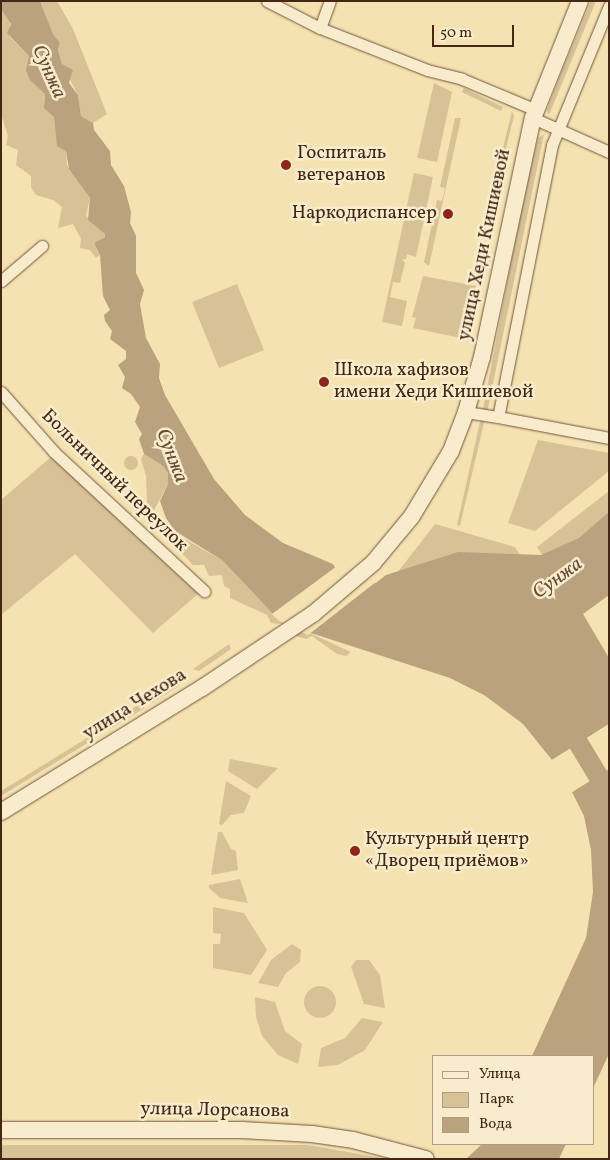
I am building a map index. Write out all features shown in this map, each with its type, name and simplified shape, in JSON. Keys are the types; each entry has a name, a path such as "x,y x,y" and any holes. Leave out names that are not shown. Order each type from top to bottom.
{"main road":[{"name":"улица Хеди Кишиевой","path":"391,543 435,480 466,412 482,356 534,114 580,1"},
{"name":"улица Чехова","path":"1,812 288,630 351,584 391,543"},
{"name":"улица Лорсанова","path":"1,1130 242,1130 312,1134 353,1140 426,1159"}],"street":[{"path":"267,1 320,28 427,70 462,79 534,114 558,129 609,152"},
{"path":"320,28 330,1"},
{"path":"498,417 552,145 609,6"},
{"path":"1,281 42,246"},
{"name":"Больничный переулок","path":"1,392 54,452 204,591"},
{"path":"466,412 609,438"}],"green space":[{"path":"40,1 57,1 73,29 107,114 93,123 81,116 78,95 62,64 58,50 60,43 53,34"},
{"path":"591,1 596,1 549,115 547,110"},
{"path":"1,9 10,21 9,36 29,56 27,73 45,94 44,104 54,117 57,142 66,151 67,165 90,198 86,216 105,234 105,237 94,243 100,255 96,258 90,250 80,248 81,239 73,224 58,228 62,207 53,200 36,195 31,187 31,176 16,165 18,150 6,145 8,136 1,114"},
{"path":"434,83 452,92 437,162 417,158"},
{"path":"464,88 503,107 501,111 462,92"},
{"path":"512,111 514,116 497,185 494,184"},
{"path":"455,118 461,118 429,266 424,262 437,200 442,201 445,188 440,187"},
{"path":"544,134 487,413 483,409 519,221 538,138"},
{"path":"414,173 433,177 416,257 407,254 406,259 402,259 405,263 400,283 393,282 390,297 407,301 402,326 382,322"},
{"path":"423,276 476,286 465,339 413,328 416,318 412,317"},
{"path":"237,284 264,350 219,368 192,302"},
{"path":"485,418 460,526 457,525 480,422"},
{"path":"538,440 609,453 609,471 535,531 508,523"},
{"path":"144,454 163,466 169,473 168,484 154,510 147,503 146,476 141,459"},
{"path":"52,456 199,593 153,633 75,554 1,615 1,500"},
{"path":"128,456 134,456 138,463 134,470 128,470 124,466 124,460"},
{"path":"609,491 609,574 574,605 537,547"},
{"path":"435,524 515,547 584,654 390,582"},
{"path":"167,529 222,560 277,618 351,652 346,656 337,654 312,636 306,639 292,635 282,624 271,623 267,615 230,598 230,589 224,586 222,575 209,576 204,565 193,565 166,536"},
{"path":"229,644 231,649 221,656 199,671 193,669"},
{"path":"183,676 178,687 152,703 147,699"},
{"path":"140,704 145,708 110,729 100,729"},
{"path":"92,735 89,742 1,796 1,791"},
{"path":"230,759 278,768 257,789 228,771"},
{"path":"226,781 251,796 244,813 231,815 222,825 219,824"},
{"path":"218,832 222,832 231,849 236,851 238,870 211,875"},
{"path":"240,879 248,903 220,898 209,888 209,885"},
{"path":"213,907 244,913 267,950 251,975 213,968 213,944 220,944 221,934 213,933"},
{"path":"292,944 301,950 300,962 286,973 278,987 258,983 271,960"},
{"path":"356,960 369,960 380,975 385,1008 364,1004 351,967"},
{"path":"320,986 332,990 336,1002 332,1014 320,1018 308,1014 304,1002 308,990"},
{"path":"255,997 275,1002 285,1031 302,1044 298,1064 278,1055 262,1036 256,1017"},
{"path":"362,1018 383,1022 365,1050 338,1065 318,1067 321,1048 345,1038"},
{"path":"1,1145 308,1145 388,1159 1,1159"}],"water":[{"name":"Сунжа","path":"1,1 40,1 53,34 60,43 58,50 62,64 73,70 69,83 78,95 81,116 93,123 94,130 110,151 111,165 124,186 131,212 130,223 136,236 136,273 144,290 140,304 146,338 160,364 159,378 165,395 214,479 245,515 283,543 333,564 339,575 376,583 386,575 458,552 541,555 579,538 609,512 609,595 583,614 609,658 609,724 552,760 523,724 484,695 450,678 311,633 277,618 222,560 175,531 166,518 160,501 168,484 168,473 163,466 144,454 139,439 142,434 135,422 140,407 131,394 122,388 125,377 118,365 126,359 126,351 110,339 112,331 105,321 104,315 110,310 103,296 100,255 94,243 105,237 105,234 88,220 90,198 69,169 66,151 57,146 54,117 44,108 45,94 30,80 26,70 29,56 7,33 11,24 1,9"},
{"path":"609,769 609,1054 595,1084 595,1055 532,1055 586,938 593,892 591,850 584,816 572,792"},
{"path":"481,1145 566,1145 559,1159 466,1159"}],"pier":[{"path":"337,566 340,573 355,579 375,580 390,571 308,635 279,621 272,614"},
{"path":"609,724 609,727 553,762 552,760"},
{"path":"609,767 609,769 572,792 571,790"}],"waterway":[{"path":"565,721 609,794"}],"place":[{"name":"Госпиталь ветеранов","path":"286,165"},
{"name":"Наркодиспансер","path":"448,214"},
{"name":"Школа хафизов имени Хеди Кишиевой","path":"324,382"},
{"name":"Культурный центр «Дворец приёмов»","path":"355,851"}]}
